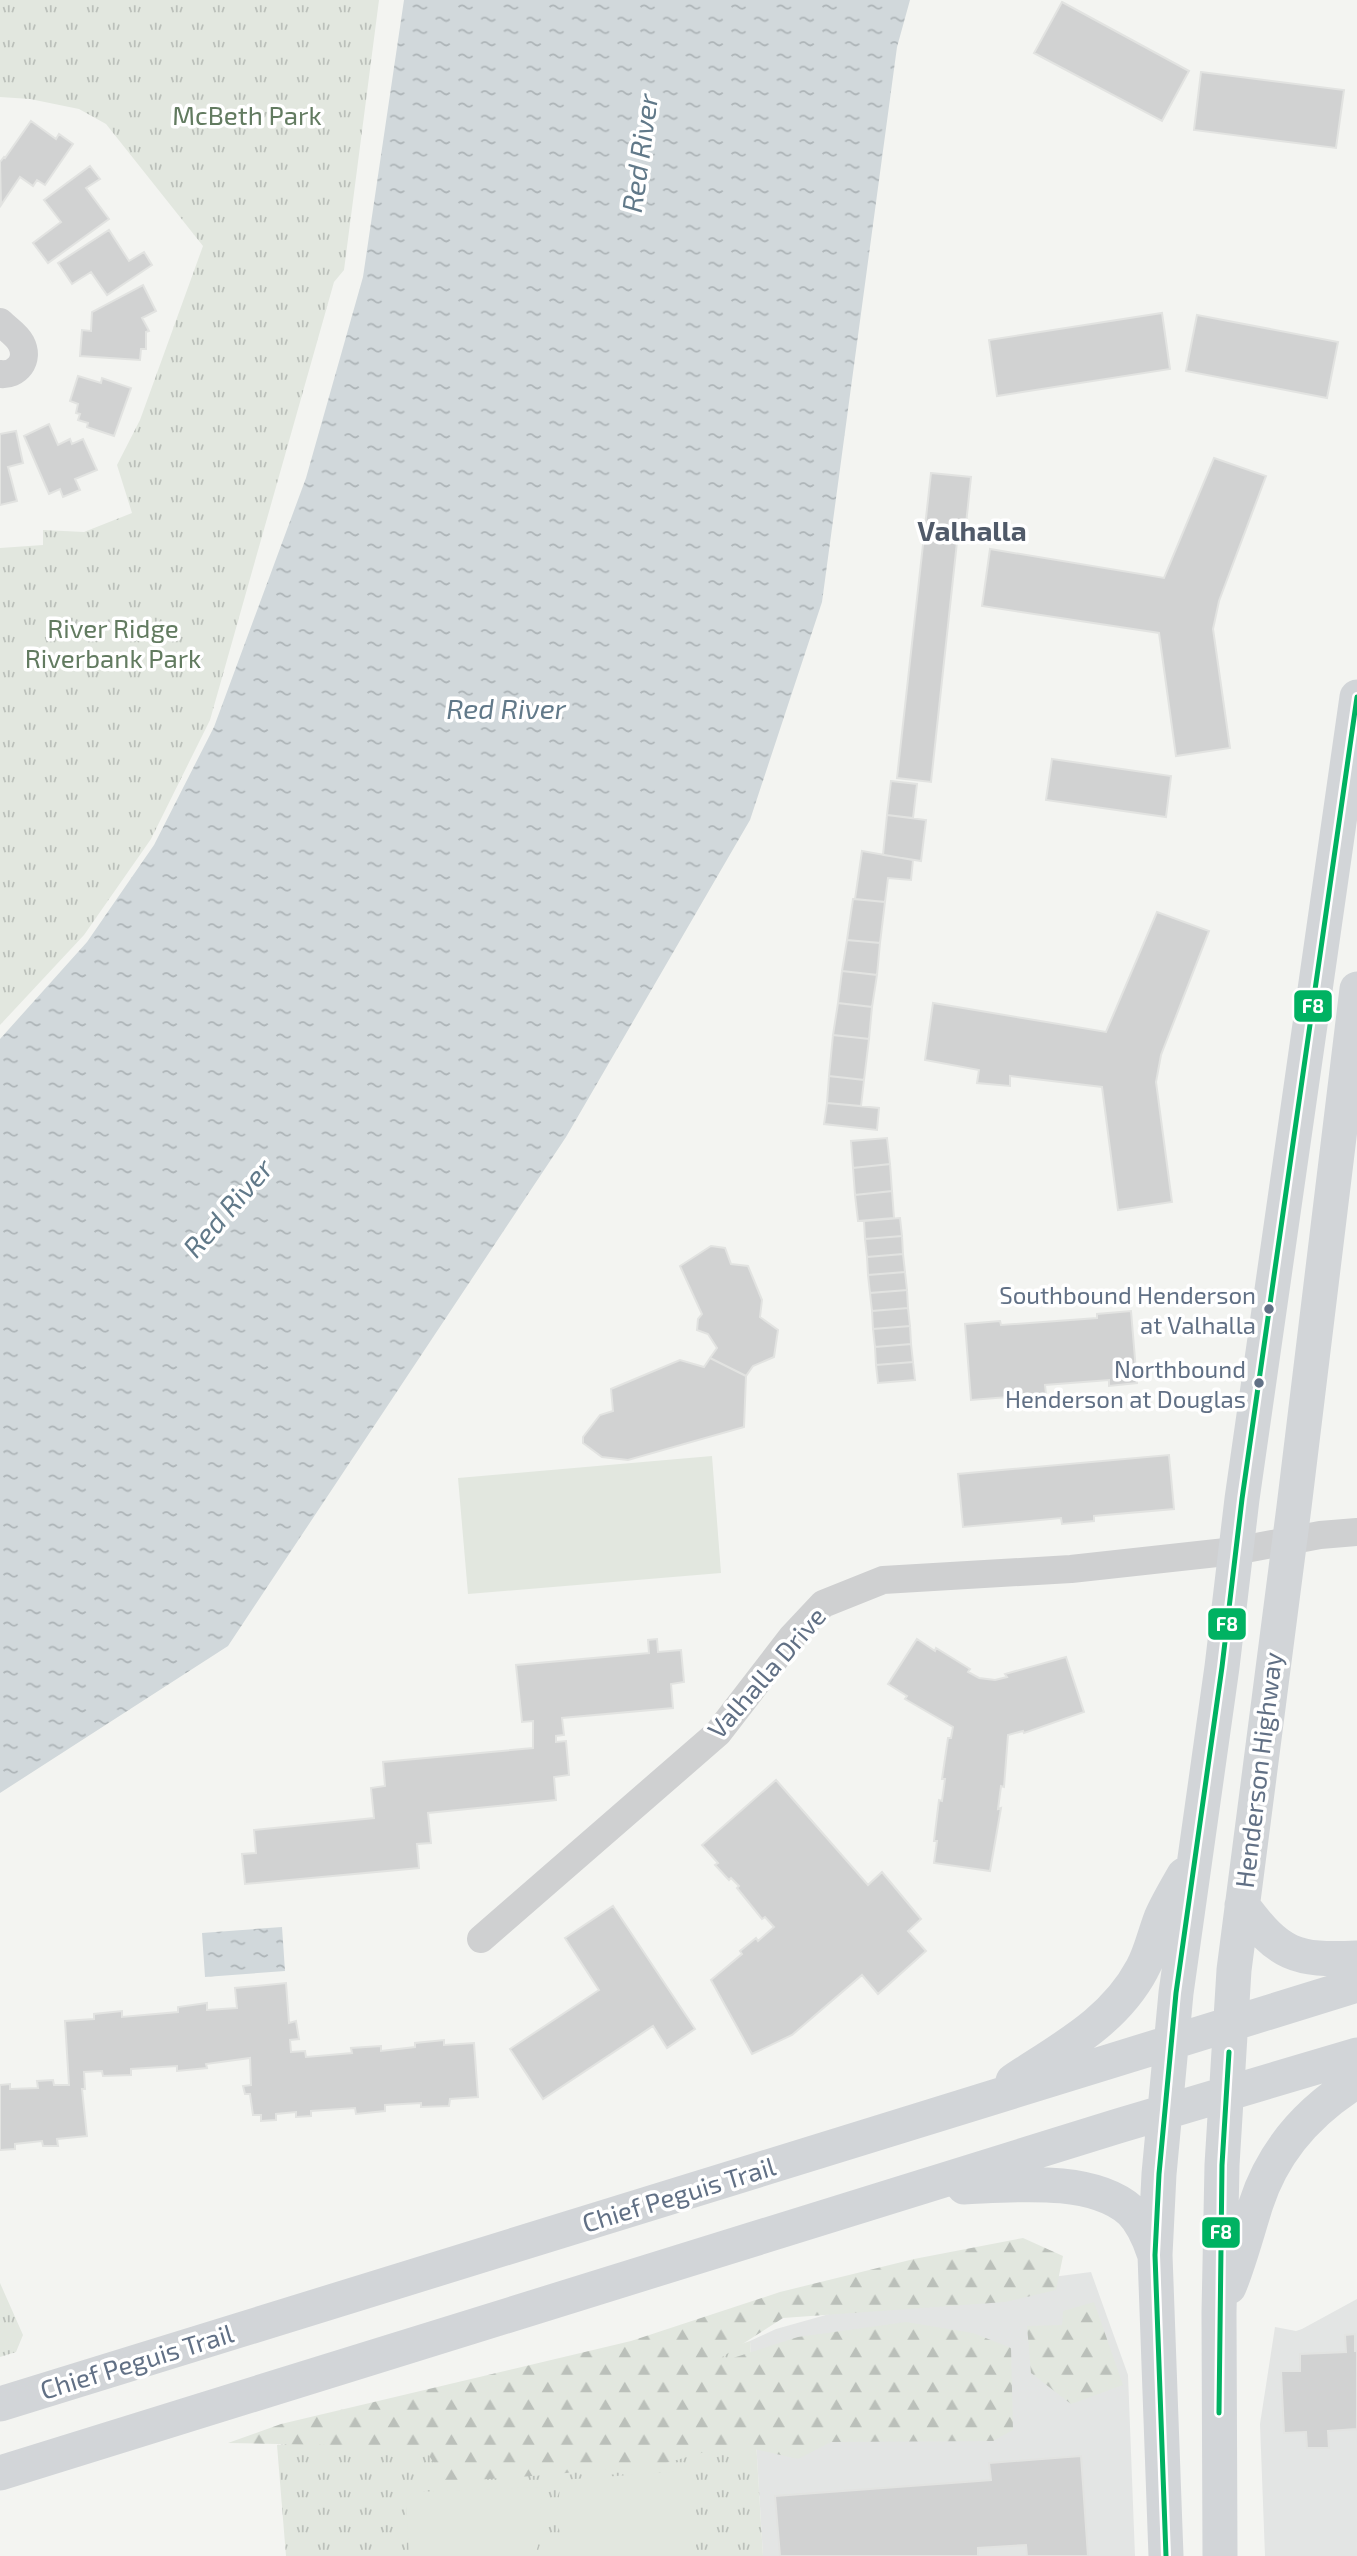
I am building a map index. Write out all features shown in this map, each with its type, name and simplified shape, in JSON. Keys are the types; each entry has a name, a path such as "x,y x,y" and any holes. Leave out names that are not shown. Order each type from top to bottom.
{"main road":[{"name":"Henderson Highway","path":"1167,2556 1155,2255 1159,2174 1171,2043 1235,1552 1300,1091 1348,816 1357,697"},
{"name":"Henderson Highway","path":"1220,2556 1219,2313 1222,2165 1231,2024 1242,1905 1288,1541 1350,1089 1357,989"},
{"path":"983,2100 1085,2033 1119,2004 1146,1962 1161,1919 1195,1854"},
{"path":"1242,1905 1268,1938 1292,1954 1320,1959 1357,1958"},
{"name":"Chief Peguis Trail","path":"0,2404 1357,1985"},
{"path":"0,2473 1357,2055"},
{"path":"1219,2313 1238,2265 1258,2197 1276,2159 1293,2135 1317,2110 1357,2081"},
{"path":"919,2189 1047,2185 1099,2193 1121,2203 1132,2212 1141,2223 1155,2255"}],"street":[{"path":"0,322 21,342 24,359 19,369 8,375 0,374"},
{"path":"1300,1091 1350,1089"},
{"name":"Valhalla Drive","path":"481,1939 718,1733 792,1637 823,1604 883,1580 1071,1569 1235,1552 1288,1541 1357,1532"}],"shaded area":[{"path":"1091,2272 1128,2375 1135,2556 763,2556 750,2341 776,2329 865,2304 913,2295"},
{"path":"1357,2299 1357,2556 1265,2556 1260,2424 1275,2327 1296,2331 1302,2329"}],"green space":[{"name":"River Ridge Riverbank Park","path":"0,0 379,0 344,270 334,282 210,720 151,839 84,935 0,1025 0,548 43,545 43,530 84,532 132,513 117,465 140,420 203,246 106,124 79,109 30,99 0,97"},
{"path":"712,1456 721,1573 468,1594 458,1478"},
{"path":"1023,2238 1063,2256 1056,2290 1005,2302 783,2318 708,2366 798,2337 906,2322 973,2333 1011,2348 1013,2430 993,2441 831,2442 798,2459 733,2444 666,2463 447,2482 423,2447 228,2443 281,2424 631,2341 780,2292 914,2259"},
{"path":"0,2283 23,2335 16,2352 0,2357"},
{"path":"1094,2302 1123,2385 1071,2404 1031,2373 1027,2326 1062,2325 1063,2311"},
{"path":"750,2341 763,2556 286,2556 277,2445 415,2432 585,2396"},
{"path":"684,2471 696,2482 696,2556 568,2556 556,2520 561,2480"},
{"path":"542,2487 539,2542 535,2556 409,2556 406,2499 413,2492"}],"water":[{"name":"Red River","path":"404,0 910,0 897,47 822,602 750,820 566,1137 228,1646 0,1793 0,1039 87,942 154,845 214,727 306,478 363,277"},
{"path":"282,1927 285,1971 205,1977 202,1933"}],"building":[{"path":"1062,2 1189,71 1162,121 1034,53"},
{"path":"1201,72 1344,90 1336,148 1194,130"},
{"path":"31,121 56,139 59,134 73,144 45,185 37,180 33,186 20,177 1,205 0,162"},
{"path":"90,166 100,179 86,188 109,219 48,263 33,243 61,222 44,200"},
{"path":"109,230 129,261 144,252 152,265 107,295 91,272 72,284 58,263"},
{"path":"143,285 156,311 142,318 149,331 146,332 146,349 141,349 140,360 80,356 82,330 91,331 92,312"},
{"path":"1162,313 1170,369 997,396 989,340"},
{"path":"1197,315 1338,342 1327,398 1186,371"},
{"path":"78,376 101,383 102,378 131,388 114,436 87,427 88,423 78,420 78,404 70,401"},
{"path":"49,424 58,445 70,439 72,444 83,439 97,470 75,479 80,490 63,497 60,489 49,494 24,436"},
{"path":"16,431 23,463 8,467 17,501 0,505 0,434"},
{"path":"1214,458 1266,476 1219,601 1213,629 1230,748 1176,756 1159,633 982,606 990,549 1164,578"},
{"path":"931,473 971,477 964,543 957,542 931,782 897,778"},
{"path":"1052,759 1171,776 1166,817 1046,800"},
{"path":"891,781 917,784 913,818 887,815"},
{"path":"887,815 926,820 921,861 883,855"},
{"path":"862,851 913,860 911,880 888,878 885,902 855,899"},
{"path":"853,899 885,902 880,943 847,940"},
{"path":"1157,912 1209,931 1161,1055 1156,1082 1172,1202 1118,1210 1102,1087 1010,1076 1010,1086 977,1083 979,1070 925,1060 933,1003 1106,1032"},
{"path":"847,940 880,943 877,975 842,971"},
{"path":"842,971 877,975 872,1007 838,1003"},
{"path":"838,1003 872,1007 869,1039 833,1035"},
{"path":"833,1035 869,1039 864,1080 829,1076"},
{"path":"829,1076 864,1080 861,1106 827,1103"},
{"path":"827,1103 879,1108 877,1130 824,1124"},
{"path":"887,1138 890,1164 853,1168 851,1141"},
{"path":"890,1164 892,1191 855,1195 853,1168"},
{"path":"892,1191 894,1218 858,1221 855,1195"},
{"path":"900,1218 902,1236 865,1239 864,1221"},
{"path":"902,1236 903,1254 867,1257 865,1239"},
{"path":"711,1246 725,1248 731,1264 748,1266 762,1300 760,1317 778,1330 774,1357 753,1366 746,1376 710,1358 717,1348 708,1334 697,1330 698,1319 702,1314 680,1266"},
{"path":"903,1254 905,1272 868,1275 867,1257"},
{"path":"905,1272 907,1290 870,1293 868,1275"},
{"path":"907,1290 908,1308 872,1311 870,1293"},
{"path":"908,1308 910,1326 873,1329 872,1311"},
{"path":"1131,1311 1137,1383 1109,1386 1109,1380 1045,1385 1046,1394 971,1400 965,1324 1000,1321 1001,1325 1097,1318 1097,1314"},
{"path":"910,1326 911,1344 875,1347 873,1329"},
{"path":"911,1344 913,1362 876,1365 875,1347"},
{"path":"710,1358 746,1376 744,1427 628,1460 602,1457 583,1443 583,1437 600,1415 613,1411 611,1389 680,1360 704,1367"},
{"path":"913,1362 915,1380 878,1383 876,1365"},
{"path":"1169,1455 1174,1509 1094,1516 1094,1521 1062,1524 1061,1518 963,1527 958,1474"},
{"path":"657,1639 658,1652 681,1650 684,1682 671,1684 673,1708 562,1718 564,1735 556,1736 556,1742 566,1741 569,1775 554,1777 556,1800 428,1813 431,1843 417,1844 419,1868 245,1884 242,1854 256,1853 254,1830 374,1818 371,1788 385,1786 383,1762 533,1748 533,1721 522,1722 516,1665 649,1653 648,1640"},
{"path":"917,1639 970,1669 968,1672 979,1678 995,1680 1007,1677 1005,1674 1066,1657 1084,1712 1024,1733 1023,1731 1008,1735 1004,1787 1001,1786 998,1809 1001,1808 990,1871 934,1863 939,1800 942,1801 948,1738 951,1738 953,1727 905,1699 907,1696 888,1684"},
{"path":"776,1780 868,1885 882,1872 921,1919 908,1931 926,1951 878,1994 862,1975 792,2035 752,2054 711,1980 742,1954 740,1951 756,1938 758,1941 774,1927 765,1917 762,1919 737,1888 739,1886 715,1865 718,1863 702,1845"},
{"path":"613,1906 695,2029 667,2048 653,2026 543,2099 510,2049 599,1990 565,1938"},
{"path":"286,1983 289,2023 296,2021 299,2039 290,2040 291,2052 305,2051 306,2057 352,2053 351,2048 381,2046 381,2051 444,2040 444,2045 474,2043 478,2097 450,2099 449,2106 421,2107 421,2103 385,2105 385,2111 356,2114 355,2108 311,2111 311,2116 296,2117 296,2112 276,2114 276,2120 261,2121 261,2115 253,2115 250,2094 245,2094 243,2086 251,2085 250,2058 206,2064 207,2068 177,2071 177,2066 131,2069 131,2075 103,2076 102,2071 84,2072 85,2089 82,2089 87,2136 57,2139 58,2146 43,2146 42,2141 15,2144 15,2149 0,2150 0,2085 10,2084 10,2089 38,2088 37,2081 53,2080 54,2085 69,2085 65,2021 94,2019 94,2014 122,2011 122,2017 178,2012 178,2007 207,2003 207,2010 237,2008 235,1988"},
{"path":"1355,2334 1357,2429 1328,2431 1329,2448 1307,2448 1306,2432 1284,2433 1281,2371 1300,2371 1300,2354 1346,2352 1345,2335"},
{"path":"1081,2456 1088,2556 1027,2556 1026,2545 978,2548 978,2556 780,2556 775,2496 991,2480 989,2463"}],"transit line":[{"name":"F8","path":"1166,2556 1155,2255 1159,2174 1176,1993 1222,1667 1242,1499 1357,697"},
{"name":"F8","path":"1219,2413 1222,2165 1229,2052"}],"place":[{"name":"Southbound Henderson at Valhalla","path":"1269,1309"},
{"name":"Northbound Henderson at Douglas","path":"1259,1383"}],"district":[{"name":"Valhalla","path":"972,531"}],"park label":[{"name":"McBeth Park","path":"247,116"}]}
